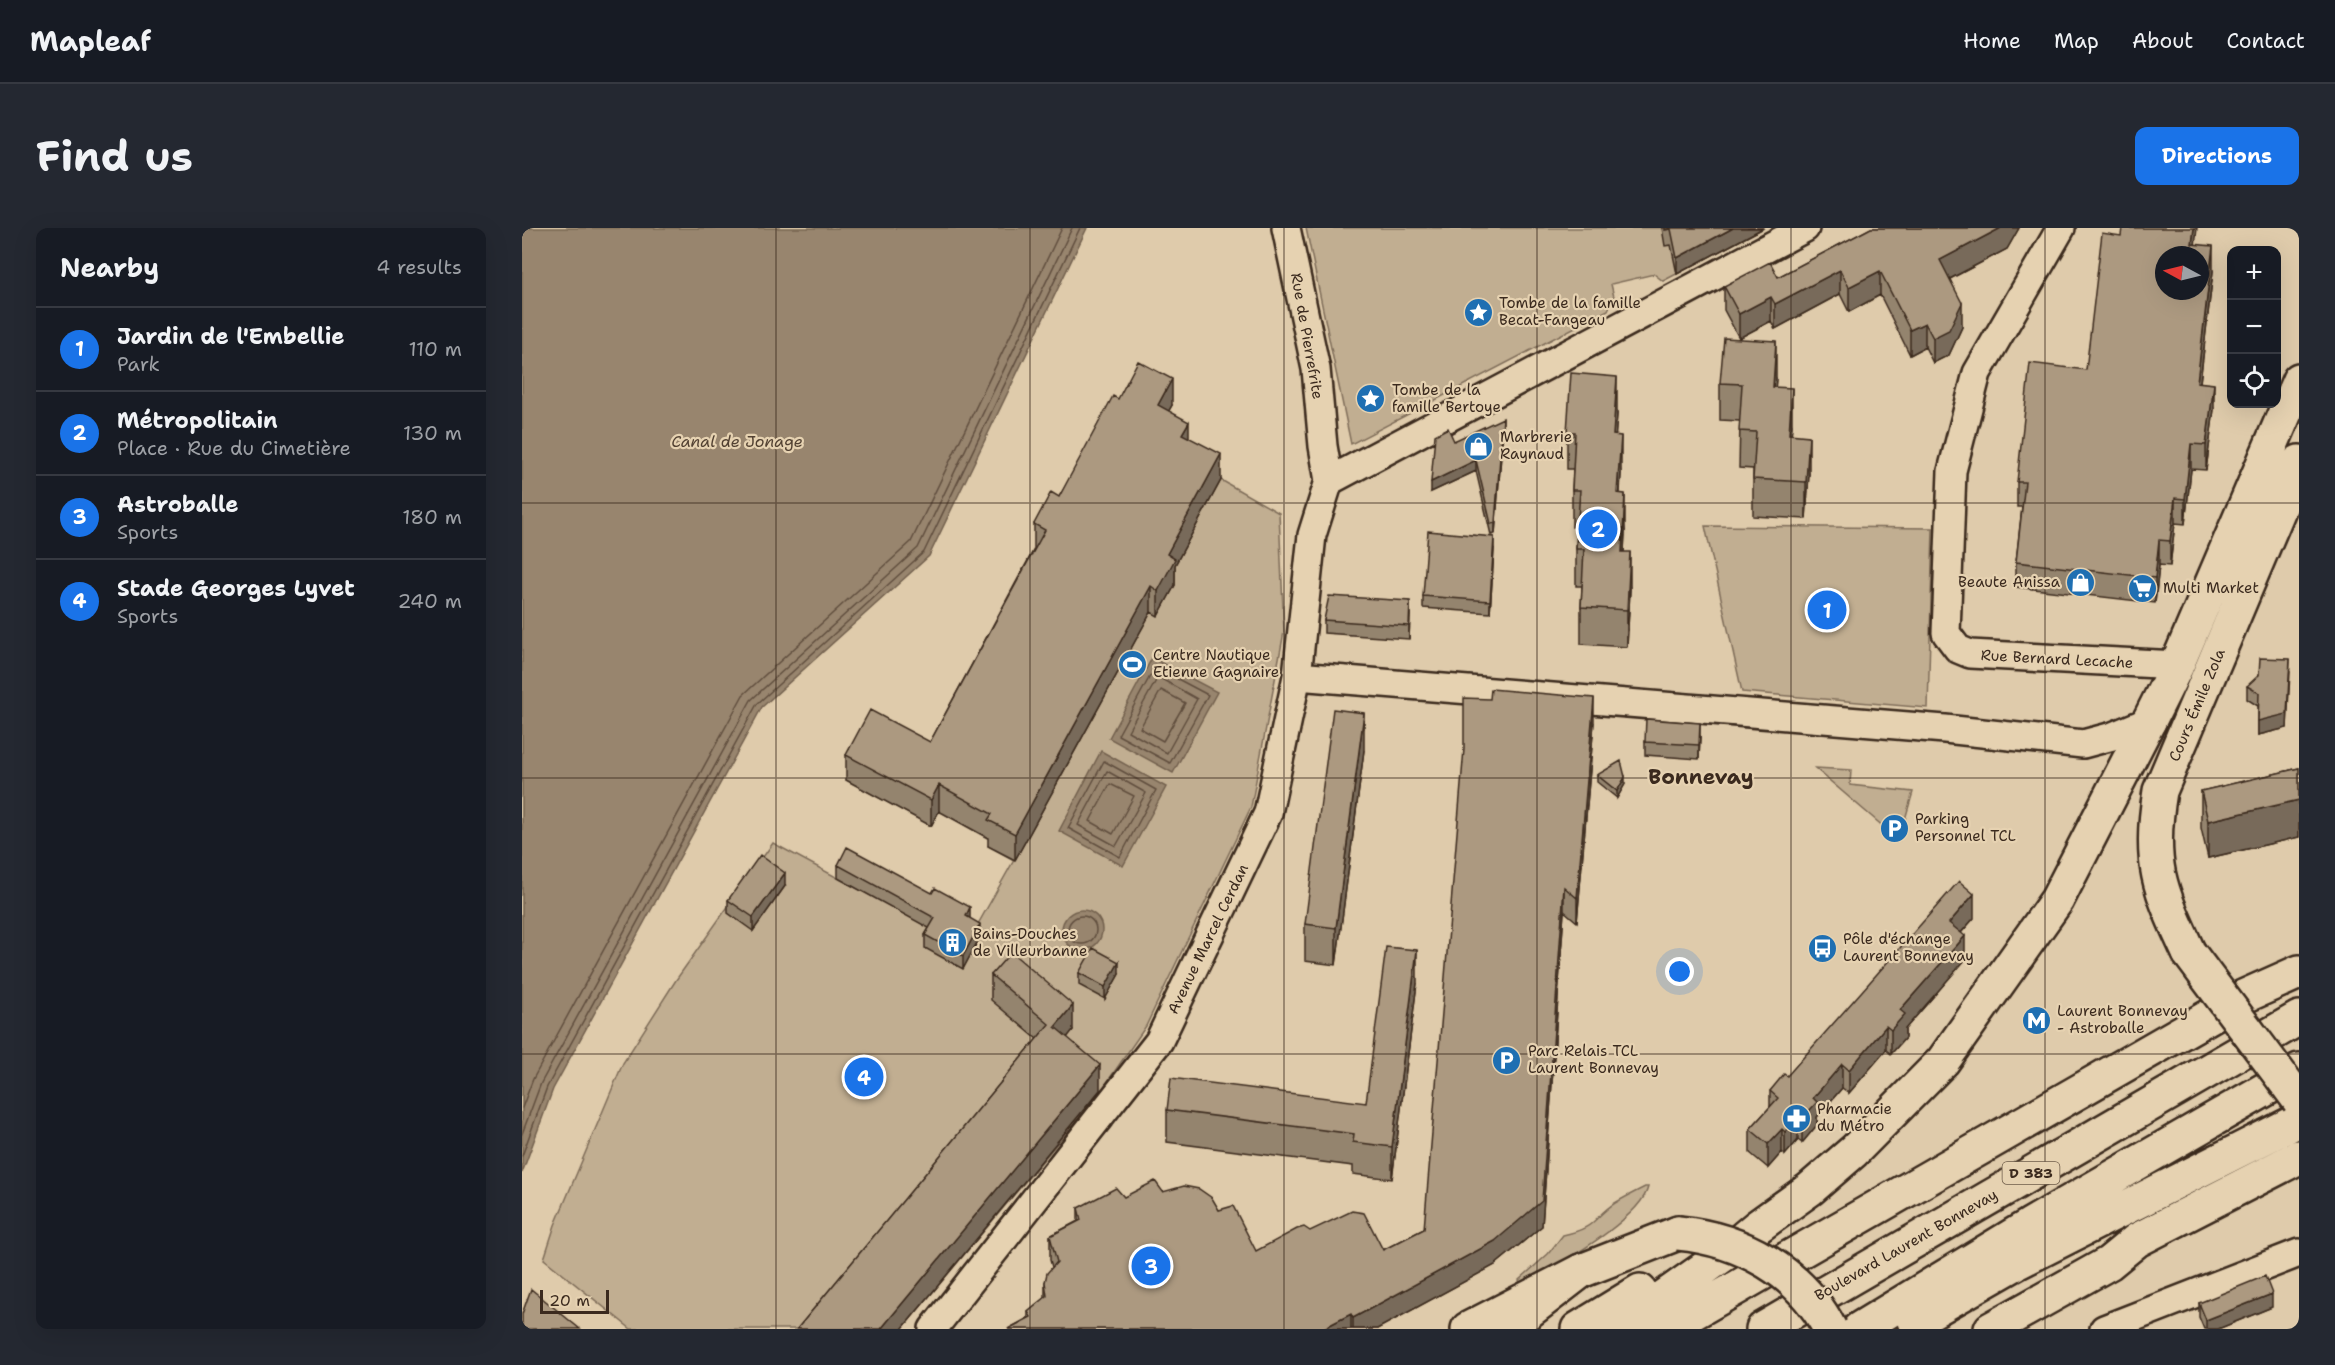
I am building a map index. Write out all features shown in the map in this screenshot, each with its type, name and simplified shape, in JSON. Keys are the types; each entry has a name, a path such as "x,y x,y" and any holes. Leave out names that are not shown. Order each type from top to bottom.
{"main road":[{"path":"1619,1329 1726,1253 1757,1227 1810,1189 1854,1151 1943,1061 2057,900 2177,665 2299,380"},
{"name":"Cours Émile Zola","path":"2299,462 2160,791 2154,826 2156,863 2162,897 2189,953 2299,1100"},
{"path":"1665,1329 2245,996 2299,972"},
{"name":"Boulevard Laurent Bonnevay","path":"1763,1329 2208,1068 2299,1018"},
{"name":"D 383","path":"1859,1329 2030,1225 2299,1070"},
{"path":"1900,1329 2018,1262 2299,1120"},
{"path":"1991,1329 2109,1263 2137,1240 2299,1157"},
{"path":"2109,1263 2147,1252 2299,1180"},
{"path":"1578,1329 1714,1244 1757,1227"},
{"path":"1468,1329 1581,1271 1678,1233 1701,1235 1726,1242 1771,1264 1806,1293 1830,1329"},
{"path":"1506,1329 1581,1271"}],"street":[{"name":"Rue de Pierrefrite","path":"1286,228 1316,369 1323,446 1329,481"},
{"path":"1329,481 1805,228"},
{"name":"Rue Bernard Lecache","path":"2061,228 1977,373 1952,471 1946,633 1958,649 1970,654 2177,665"},
{"name":"Avenue Marcel Cerdan","path":"933,1329 1159,1041 1268,813 1297,676 1312,535 1329,481"},
{"path":"1297,676 1945,729 2083,744 2113,736 2150,721"},
{"path":"2104,1329 2299,1253"}],"shaded area":[{"path":"1306,228 1764,228 1663,281 1654,274 1611,284 1614,297 1608,310 1351,444"},
{"path":"1138,387 1172,405 1158,431 1221,480 1279,513 1284,632 1251,807 1146,1026 1101,1091 902,1329 631,1329 544,1259 555,1225 623,1063 676,980 773,843 923,924 978,924 1014,860 988,846 991,840 939,811 931,826 846,780 870,735 930,767 1044,555 1034,549"},
{"path":"1705,526 1933,528 1928,708 1742,692"},
{"path":"1815,768 1851,770 1850,785 1913,792 1899,840"},
{"path":"1648,1187 1642,1200 1615,1227 1577,1253 1521,1286 1519,1280 1548,1254 1563,1235 1588,1226 1615,1203"}],"water":[{"name":"Canal de Jonage","path":"522,228 1087,228 929,556 762,707 553,1089 522,1173"},
{"path":"1152,658 1217,692 1173,773 1109,738"},
{"path":"1101,751 1166,787 1123,866 1059,831"},
{"path":"1082,910 1096,916 1102,930 1096,944 1082,950 1068,944 1062,930 1068,916"}],"building":[{"path":"1665,228 1733,228 1677,258 1671,229 1665,230"},
{"path":"1871,228 2001,228 1940,260 1962,303 1949,330 1933,338 1925,323 1910,330 1880,271 1849,287 1840,270 1775,304 1771,297 1739,314 1724,286 1770,262 1778,277"},
{"path":"2122,228 2194,228 2192,244 2213,246 2209,280 2209,246 2155,246 2155,300 2207,300 2197,382 2214,384 2206,445 2191,444 2185,499 2175,498 2170,541 2159,540 2155,578 2016,562 2025,482 2017,482 2030,363 2086,370 2102,233 2121,236"},
{"path":"1724,338 1776,341 1773,387 1792,388 1789,434 1809,436 1806,482 1753,479 1756,432 1739,431 1742,384 1720,383"},
{"path":"1138,361 1172,379 1158,405 1189,422 1182,434 1221,454 1167,554 1175,559 1158,591 1151,586 1015,834 988,820 992,814 939,785 931,800 846,755 870,710 930,742 1045,530 1034,524 1051,492 1059,497 1113,396 1118,399"},
{"path":"1571,373 1617,377 1613,435 1621,436 1617,493 1625,494 1622,552 1630,552 1627,610 1581,607 1584,549 1576,549 1580,490 1572,490 1575,432 1567,432"},
{"path":"1503,418 1495,523 1491,524 1476,460 1431,482 1435,435 1448,428 1454,441"},
{"path":"1428,531 1494,537 1490,601 1423,596"},
{"path":"1329,596 1410,601 1409,626 1324,620"},
{"path":"2260,658 2290,659 2287,714 2258,721 2259,693 2247,686 2259,675"},
{"path":"1491,689 1594,698 1577,898 1564,887 1542,1201 1495,1241 1353,1318 1351,1314 1322,1329 1008,1329 1031,1317 1028,1312 1047,1296 1045,1282 1047,1273 1057,1262 1050,1236 1081,1220 1078,1208 1116,1188 1124,1197 1155,1181 1163,1192 1184,1186 1199,1189 1212,1198 1219,1210 1233,1206 1256,1251 1297,1229 1304,1227 1310,1231 1352,1211 1364,1213 1383,1250 1424,1229 1464,749 1464,698 1490,699"},
{"path":"1333,709 1364,713 1336,928 1305,924"},
{"path":"1646,719 1700,723 1699,745 1645,742"},
{"path":"1621,761 1625,777 1617,791 1597,775"},
{"path":"2299,768 2299,800 2208,821 2201,791"},
{"path":"847,847 932,893 935,888 970,907 966,916 980,924 963,956 925,935 935,918 838,865"},
{"path":"760,855 785,873 753,917 728,900"},
{"path":"1959,881 1974,894 1949,923 1965,936 1900,1010 1905,1014 1891,1030 1886,1026 1849,1070 1842,1064 1813,1098 1817,1102 1802,1119 1798,1116 1785,1132 1782,1129 1768,1144 1750,1129 1778,1098 1770,1091 1784,1074 1787,1076"},
{"path":"1386,947 1417,950 1392,1147 1353,1142 1354,1134 1167,1110 1171,1078 1366,1103"},
{"path":"1093,948 1119,962 1105,987 1079,973"},
{"path":"1011,952 1073,1005 1055,1027 1100,1065 881,1329 797,1329 1049,1024 991,975"},
{"path":"2265,1276 2272,1294 2206,1320 2199,1303"},
{"path":"531,1289 580,1329 522,1329 522,1314"}],"place":[{"name":"Tombe de la famille Becat-Fangeau","path":"1478,312"},
{"name":"Tombe de la famille Bertoye","path":"1371,399"},
{"name":"Marbrerie Raynaud","path":"1479,446"},
{"name":"Métropolitain","path":"1598,529"},
{"name":"Beaute Anissa","path":"2081,582"},
{"name":"Multi Market","path":"2142,588"},
{"name":"Jardin de l'Embellie","path":"1827,610"},
{"name":"Centre Nautique Etienne Gagnaire","path":"1132,664"},
{"name":"Parking Personnel TCL","path":"1894,828"},
{"name":"Bains-Douches de Villeurbanne","path":"952,943"},
{"name":"Pôle d'échange Laurent Bonnevay","path":"1822,948"},
{"name":"Laurent Bonnevay - Astroballe","path":"2036,1020"},
{"name":"Parc Relais TCL Laurent Bonnevay","path":"1507,1060"},
{"name":"Stade Georges Lyvet","path":"864,1077"},
{"name":"Pharmacie du Métro","path":"1796,1118"},
{"name":"Astroballe","path":"1151,1266"}],"district":[{"name":"Bonnevay","path":"1701,777"}]}
